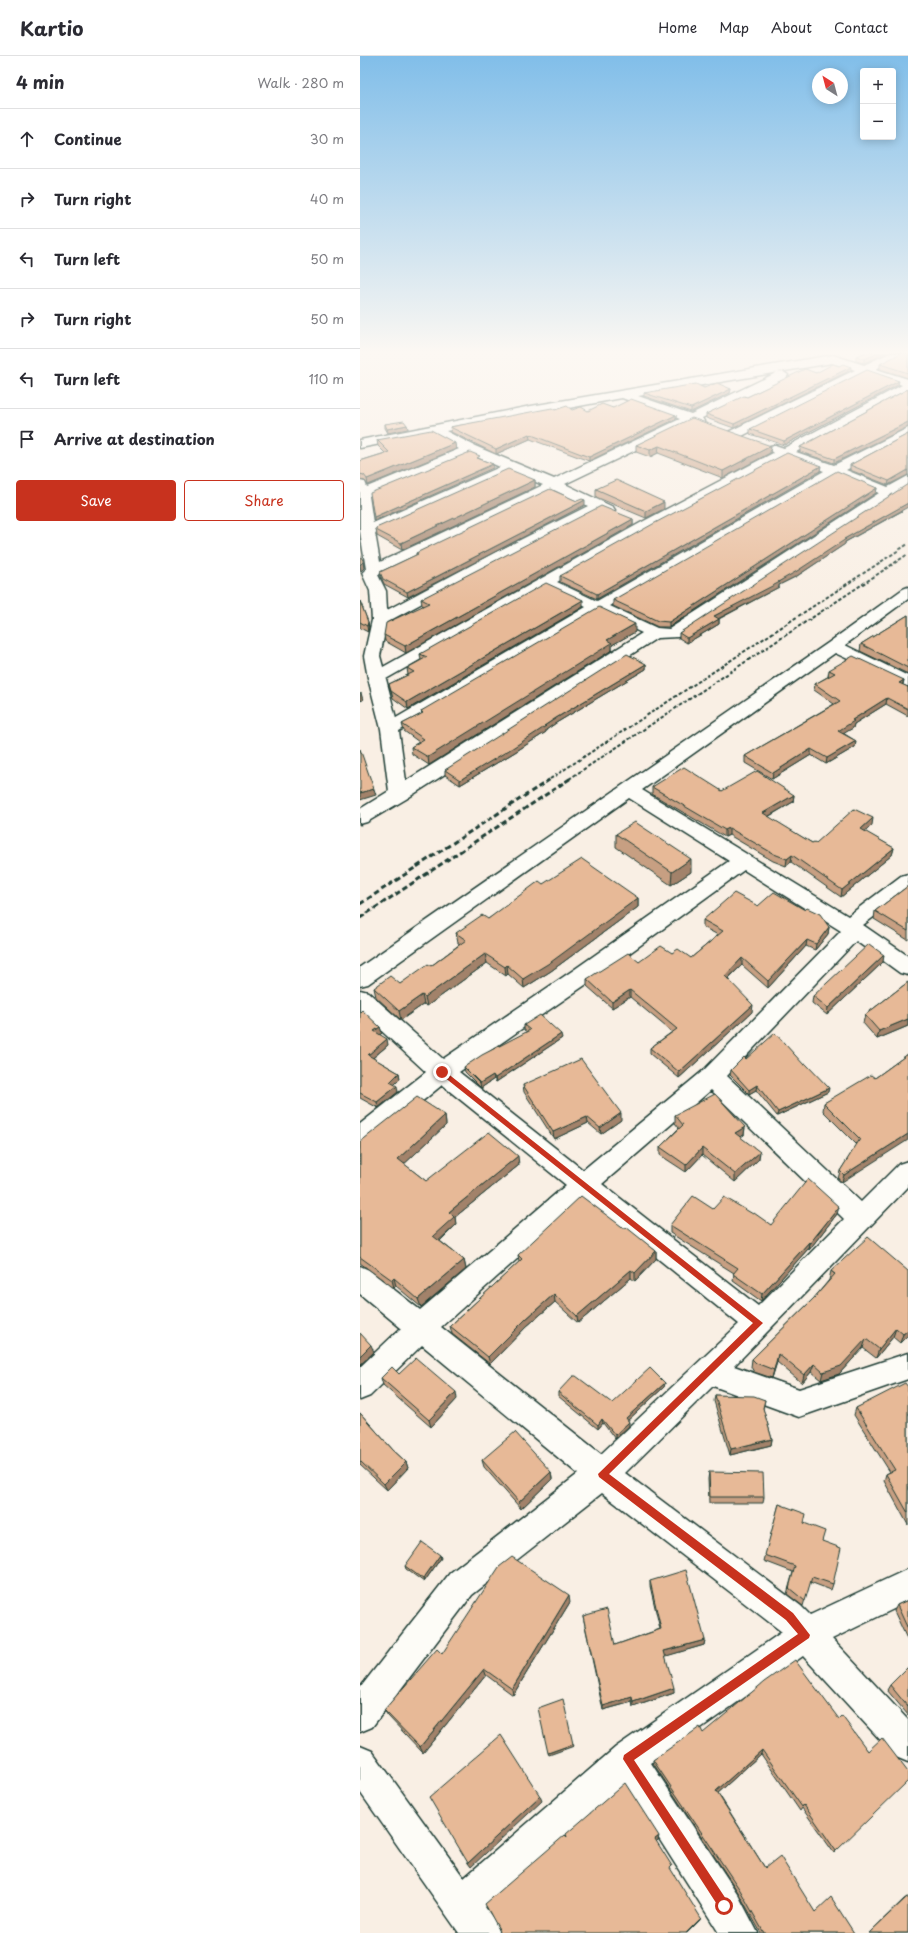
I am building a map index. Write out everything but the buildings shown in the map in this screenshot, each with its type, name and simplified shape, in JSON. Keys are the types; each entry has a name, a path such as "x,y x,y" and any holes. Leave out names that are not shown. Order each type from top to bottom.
{"street":[{"path":"360,444 378,441"},
{"path":"453,441 470,450 511,466 620,514"},
{"path":"368,572 643,441"},
{"path":"376,678 647,525 806,441"},
{"path":"390,729 497,665 835,470 891,441"},
{"path":"762,445 835,470 888,492"},
{"path":"399,795 390,729 376,678 366,658 380,620 378,591 368,572 367,531 360,489 470,450"},
{"path":"367,531 511,466"},
{"path":"545,582 654,633 672,634 908,480"},
{"path":"380,620 499,556 599,506"},
{"path":"633,520 647,525"},
{"path":"360,978 834,646 900,607 908,592"},
{"path":"360,818 399,795 654,633"},
{"path":"834,646 908,682"},
{"path":"629,790 851,928 908,967"},
{"path":"360,1138 442,1072 583,975 743,861"},
{"path":"360,1386 421,1327 584,1184 712,1076 851,928 908,881"},
{"path":"360,998 442,1072 759,1323"},
{"path":"712,1076 861,1219"},
{"path":"360,1715 461,1584 602,1474 759,1323 908,1171"},
{"path":"360,1278 602,1474 790,1617 908,1745"},
{"path":"709,1371 799,1403 908,1366"},
{"path":"461,1904 628,1759 805,1635 908,1585"},
{"path":"628,1759 724,1906 739,1933"},
{"path":"360,1763 481,1933"}],"railway":[{"path":"550,779 908,544"},
{"path":"569,779 908,554"},
{"path":"360,904 552,778"},
{"path":"360,918 571,778"}],"route":[{"path":"442,1072 759,1323 602,1474 790,1617 805,1635 628,1759 724,1906"}]}
